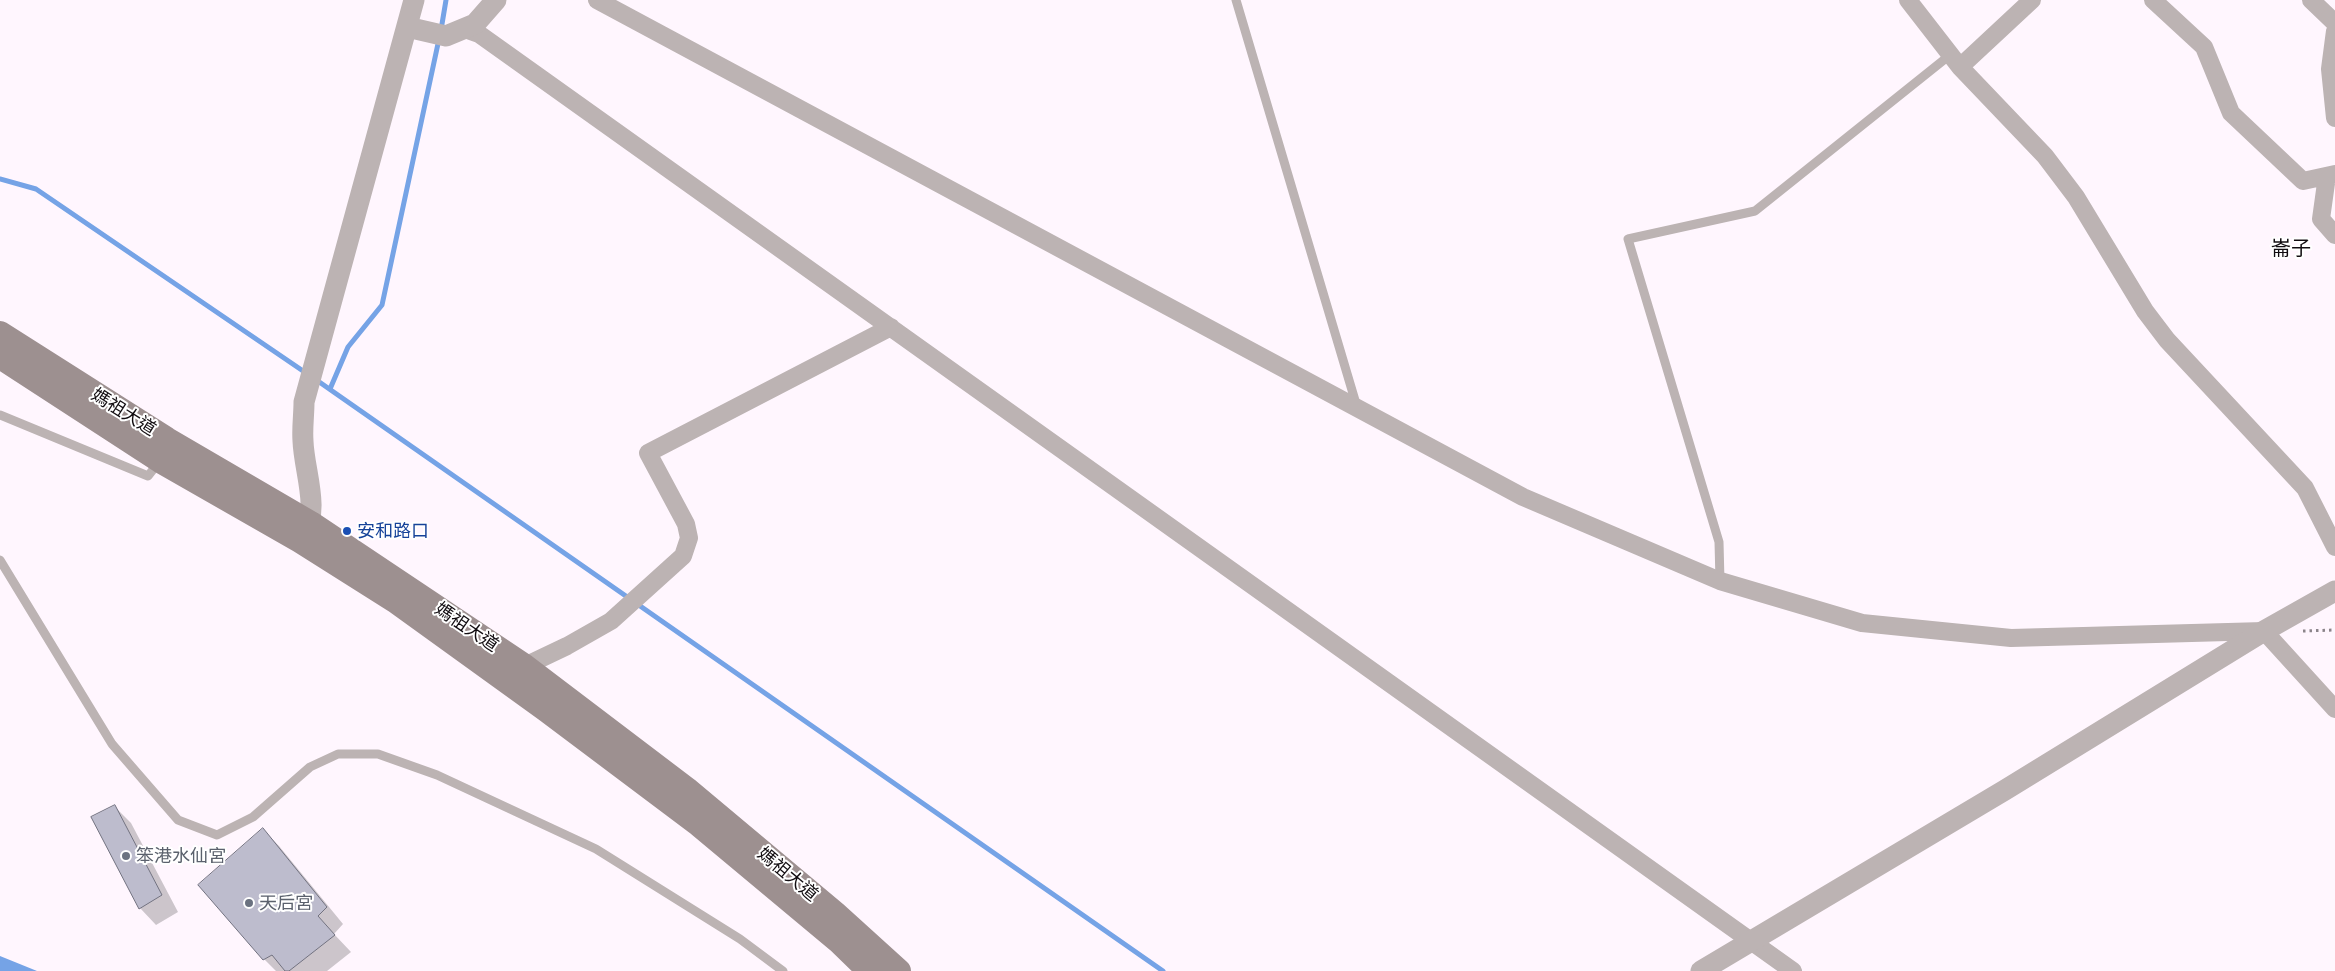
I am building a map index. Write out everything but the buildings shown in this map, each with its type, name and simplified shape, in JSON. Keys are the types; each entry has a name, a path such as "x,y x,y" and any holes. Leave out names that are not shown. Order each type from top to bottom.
{"main road":[{"name":"媽祖大道","path":"0,333 163,450"},
{"name":"媽祖大道","path":"0,358 305,532 525,666 687,789 835,913 899,971"},
{"name":"媽祖大道","path":"305,532 395,602 700,825 838,941 869,971"}],"street":[{"path":"305,532 309,487 303,441 304,402 414,0"},
{"path":"407,27 446,36 475,24 496,0"},
{"path":"597,0 1523,497 1720,581 1862,623 2011,638 2264,631 2335,709"},
{"path":"1908,0 1955,61 2045,156 2076,197 2151,319 2167,340 2305,488 2335,546"},
{"path":"1955,61 2032,0"},
{"path":"2153,0 2204,47 2231,114 2303,181 2331,175 2321,219 2335,235"},
{"path":"2311,0 2335,23"},
{"path":"465,29 480,34 1793,971"},
{"path":"2335,31 2330,69 2335,118"},
{"path":"512,686 525,666 567,646 611,621 682,556 689,538 686,524 648,453 891,327"},
{"path":"1701,971 2264,631 2335,592"}],"lane":[{"path":"1236,0 1357,408"},
{"path":"1720,581 1719,542 1628,239 1755,211 1955,61"},
{"path":"0,415 148,476 163,450"},
{"path":"0,560 112,744 178,820 217,835 253,817 310,767 338,754 378,754 437,775 596,849 740,940 783,971"}],"water":[{"path":"0,956 37,971 0,971"}],"waterway":[{"path":"441,30 446,0"},
{"path":"330,389 348,347 382,305 439,39"},
{"path":"0,179 36,189 306,373"},
{"path":"315,379 1163,971"}],"place":[{"name":"安和路口","path":"347,531"},
{"name":"笨港水仙宮","path":"126,856"},
{"name":"天后宮","path":"249,903"}],"district":[{"name":"崙子","path":"2291,248"}]}
